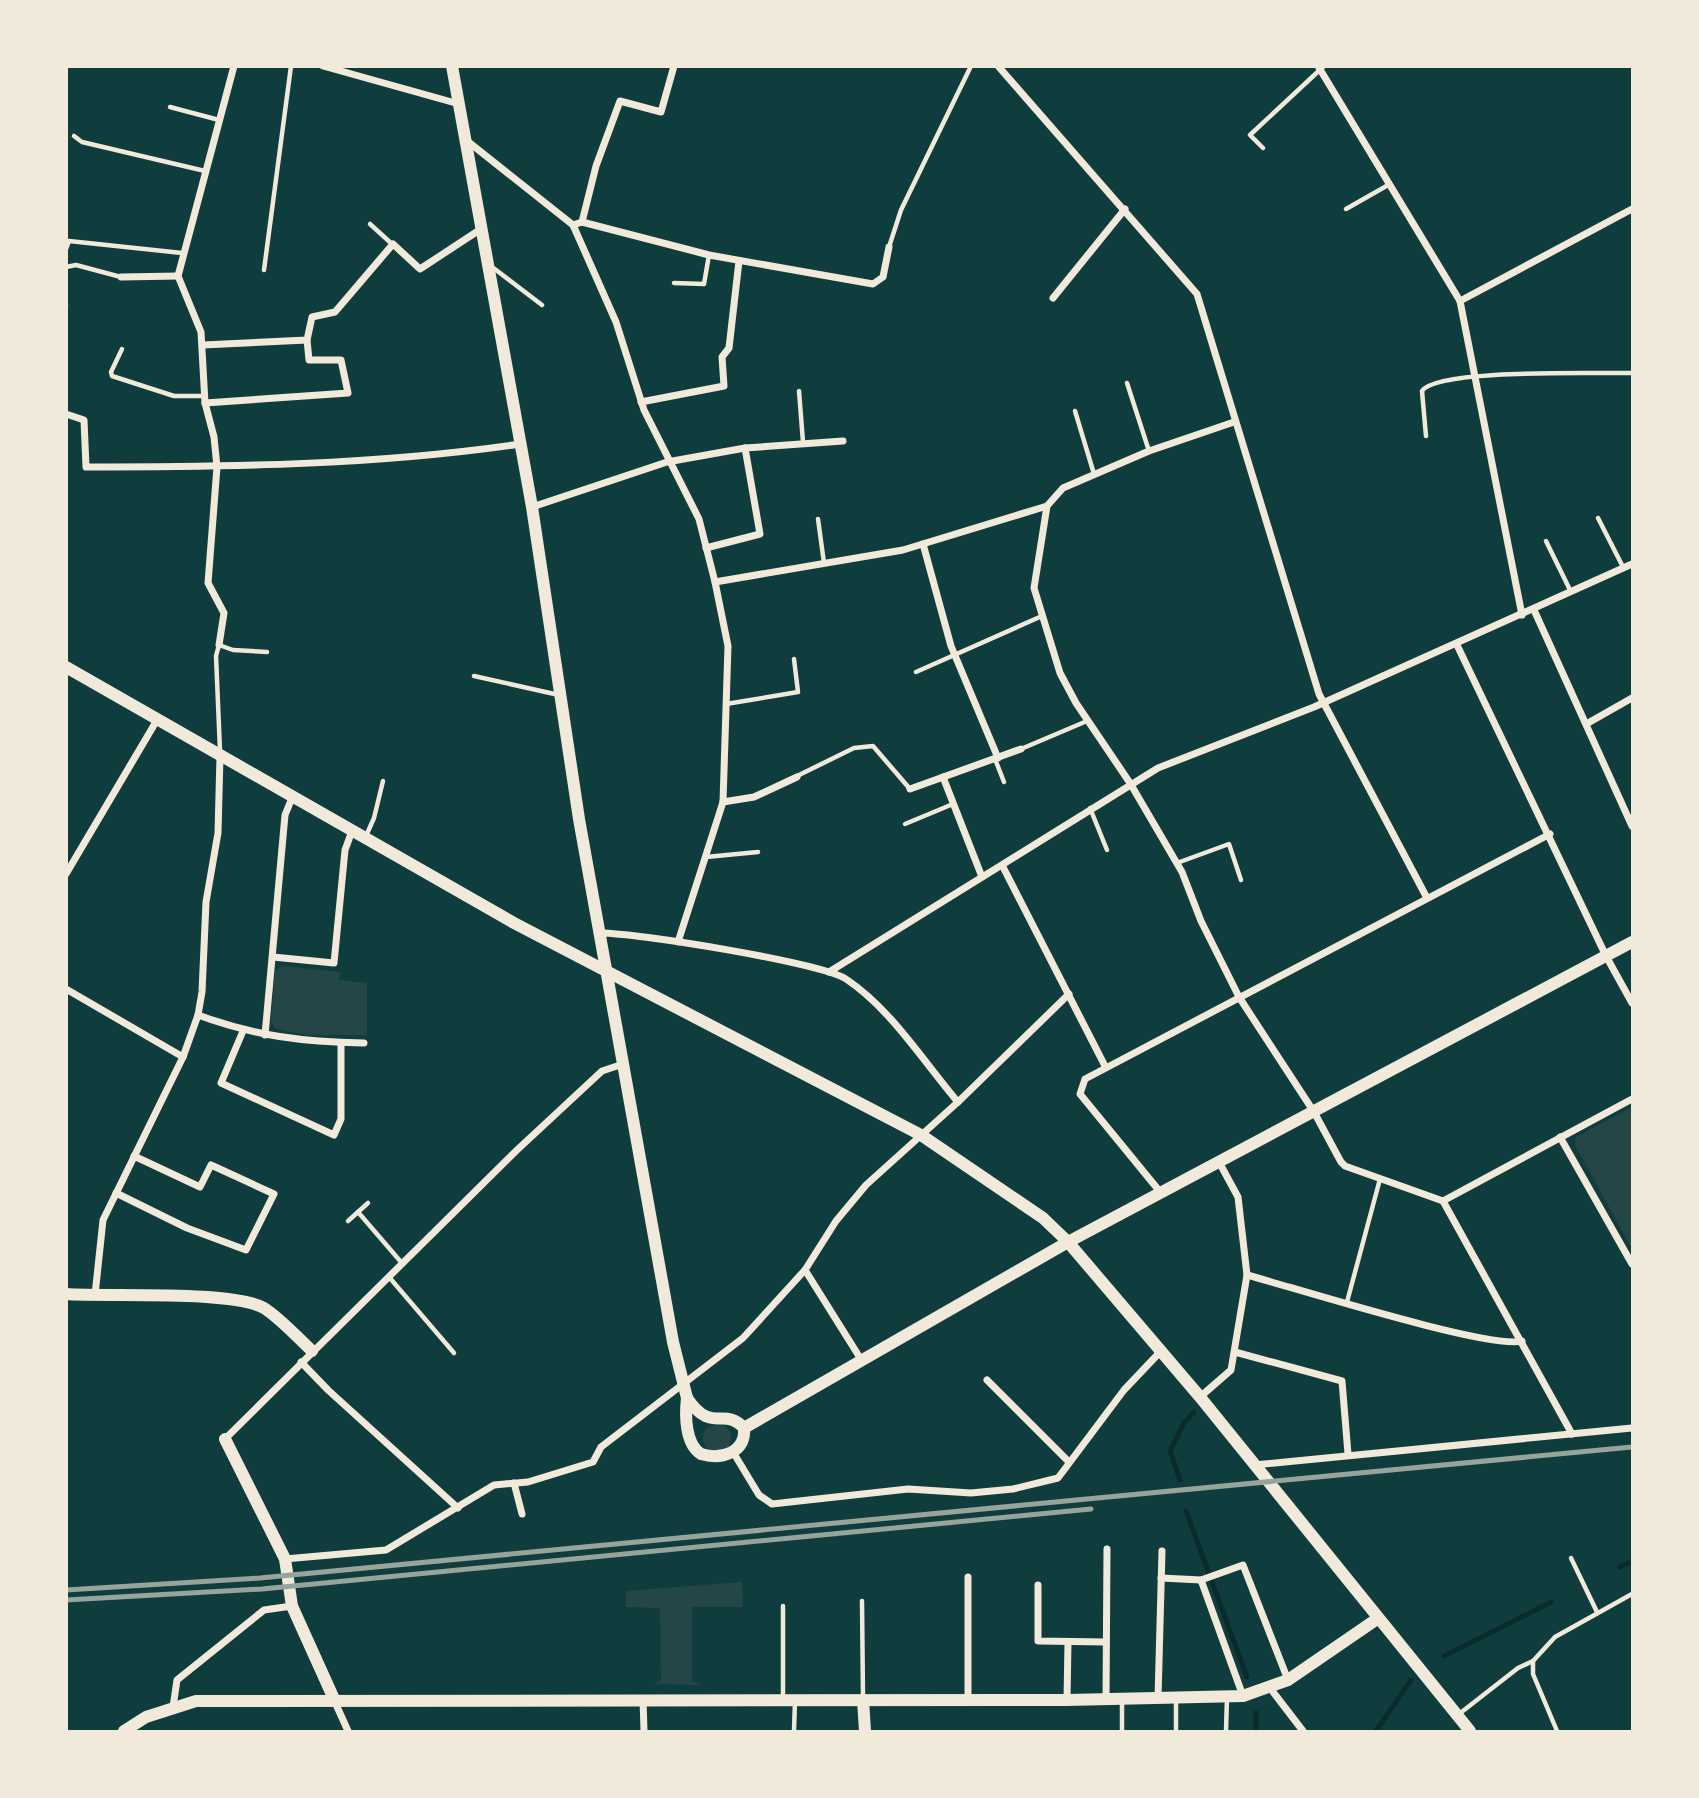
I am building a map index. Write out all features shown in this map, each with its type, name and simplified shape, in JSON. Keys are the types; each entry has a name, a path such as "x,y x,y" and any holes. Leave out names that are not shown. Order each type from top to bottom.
{"main road":[{"path":"452,66 532,507 599,933 673,1342 687,1398 685,1412 691,1444 696,1451 708,1456 733,1452 743,1441 744,1429"},
{"path":"66,667 292,798 607,973 921,1135 1043,1218 1068,1242 1200,1397 1470,1731"},
{"path":"744,1429 1068,1242 1633,942"},
{"path":"66,1294 223,1298 251,1304 264,1308 312,1351"},
{"path":"687,1398 699,1414 707,1419 733,1420 744,1429"},
{"path":"696,1451 696,1435 707,1419"},
{"path":"225,1439 285,1559 292,1606 334,1699"},
{"path":"124,1731 146,1717 196,1701 1106,1700 1243,1696 1288,1680 1377,1619"},
{"path":"863,1700 865,1731"}],"street":[{"path":"219,645 224,613 208,583 217,467 214,437 205,399 201,332 178,276 234,66"},
{"path":"323,66 459,104"},
{"path":"582,222 596,166 620,101 661,113 674,66"},
{"path":"998,66 1197,294 1234,422 1323,702 1427,898"},
{"path":"1321,68 1460,301 1522,615"},
{"path":"466,140 573,225 616,322 641,402 667,462 699,519 728,646 723,802 678,942"},
{"path":"1460,301 1633,208"},
{"path":"1053,298 1125,209"},
{"path":"573,225 582,222 709,255 873,284 883,277 889,247"},
{"path":"205,399 348,393 341,360 309,360 307,340 312,317 335,313 393,244 420,269 481,229"},
{"path":"641,402 724,386 722,357 729,348 739,261"},
{"path":"121,277 178,276"},
{"path":"203,345 307,340"},
{"path":"66,414 84,420 86,467 217,467 442,456 520,444"},
{"path":"1234,422 1149,451 1058,491 1047,506 1034,588 1060,673 1177,863 1201,921 1239,997 1314,1111 1345,1166 1443,1201 1572,1434"},
{"path":"532,507 667,462 745,448 843,441"},
{"path":"706,548 760,534 745,448"},
{"path":"715,582 923,544 1047,506"},
{"path":"923,544 955,655 997,758"},
{"path":"829,972 1158,768 1457,645 1633,564"},
{"path":"1534,610 1633,826"},
{"path":"1457,645 1550,834 1606,956 1633,1003"},
{"path":"1588,723 1633,698"},
{"path":"66,874 157,720"},
{"path":"910,789 1021,749"},
{"path":"95,1296 103,1220 183,1058 198,1015 202,992 206,902 218,833 220,756"},
{"path":"723,802 754,797 797,777"},
{"path":"943,777 982,877"},
{"path":"265,1035 285,816 292,798"},
{"path":"273,957 334,963 345,850 352,831"},
{"path":"1161,1192 1080,1094 1085,1079 1105,1066 1550,834"},
{"path":"1002,865 1105,1066"},
{"path":"599,933 678,942 829,972 845,978 872,999 958,1102"},
{"path":"66,989 183,1058"},
{"path":"285,1559 386,1550 494,1485 514,1483 593,1462 601,1447 743,1338 805,1270 836,1221 866,1185 958,1102 1069,994"},
{"path":"198,1015 243,1031 265,1035 308,1042 364,1043"},
{"path":"243,1031 221,1083 334,1135 341,1119 341,1042"},
{"path":"225,1439 401,1262 602,1071 623,1064"},
{"path":"1443,1201 1633,1099"},
{"path":"1560,1137 1633,1264"},
{"path":"116,1193 187,1228 246,1250 274,1194 211,1165 200,1187 134,1156"},
{"path":"1200,1397 1231,1370 1247,1275 1238,1197 1219,1162"},
{"path":"805,1270 863,1362"},
{"path":"1247,1275 1506,1343 1522,1341"},
{"path":"733,1452 759,1495 772,1504 886,1494 908,1489 971,1493 1013,1489 1058,1478 1124,1390 1161,1352"},
{"path":"1235,1352 1342,1381 1348,1454"},
{"path":"301,1362 328,1390 458,1508"},
{"path":"987,1380 1069,1462"},
{"path":"1254,1465 1633,1428"},
{"path":"514,1483 522,1514"},
{"path":"1106,1700 1107,1549"},
{"path":"1158,1698 1162,1551"},
{"path":"1161,1578 1201,1580 1242,1565 1288,1680"},
{"path":"968,1577 968,1699"},
{"path":"1201,1580 1243,1696"},
{"path":"1038,1585 1038,1641 1106,1642"},
{"path":"173,1707 177,1680 264,1610 292,1606"},
{"path":"1067,1700 1068,1642"},
{"path":"1270,1688 1303,1731"},
{"path":"334,1699 348,1731"},
{"path":"643,1699 643,1731"}],"lane":[{"path":"264,270 291,66"},
{"path":"889,247 901,210 971,66"},
{"path":"1263,148 1251,135 1321,68"},
{"path":"170,107 219,120"},
{"path":"74,136 82,142 205,171"},
{"path":"1346,209 1390,184"},
{"path":"370,224 393,244"},
{"path":"66,249 69,241 182,253"},
{"path":"674,283 704,284 709,255"},
{"path":"487,264 542,305"},
{"path":"66,267 76,265 121,277"},
{"path":"122,349 111,372 112,376 174,396 205,399"},
{"path":"1426,436 1422,391 1424,387 1475,375 1633,373"},
{"path":"1126,383 1149,451"},
{"path":"799,391 803,442"},
{"path":"1075,411 1095,475"},
{"path":"818,519 824,564"},
{"path":"1598,519 1624,568"},
{"path":"1546,541 1571,593"},
{"path":"916,672 1042,616"},
{"path":"220,756 216,656 219,645 233,650 267,652"},
{"path":"726,704 787,696 798,692 794,659"},
{"path":"474,676 562,696"},
{"path":"1021,749 1088,721"},
{"path":"797,777 854,748 873,746 910,789"},
{"path":"997,758 1004,782"},
{"path":"365,838 374,818 383,780"},
{"path":"905,824 953,804"},
{"path":"1090,808 1107,850"},
{"path":"1177,863 1229,844 1241,880"},
{"path":"706,856 758,852"},
{"path":"1347,1302 1380,1179"},
{"path":"348,1221 368,1203"},
{"path":"358,1212 401,1262"},
{"path":"388,1275 454,1353"},
{"path":"1571,1558 1597,1612"},
{"path":"1457,1716 1518,1668 1533,1661 1555,1637 1633,1594"},
{"path":"862,1601 863,1700"},
{"path":"783,1606 789,1700 794,1731"},
{"path":"1533,1661 1533,1674 1557,1731"},
{"path":"1226,1731 1227,1696"},
{"path":"1175,1731 1176,1697"},
{"path":"1122,1699 1122,1731"}],"shaded area":[{"path":"283,966 340,972 339,980 367,983 367,1035 309,1035 276,1029 271,1023 275,971"},
{"path":"1632,1107 1632,1249 1575,1145 1576,1137"},
{"path":"717,1424 727,1428 731,1438 727,1448 717,1452 707,1448 703,1438 707,1428"},
{"path":"742,1582 743,1607 692,1607 692,1681 701,1685 654,1684 661,1680 660,1608 626,1607 626,1591"}],"waterway":[{"path":"1180,1480 1170,1451 1184,1423 1194,1412"},
{"path":"1186,1511 1247,1677"},
{"path":"1620,1567 1632,1561"},
{"path":"1444,1656 1551,1602"},
{"path":"1376,1731 1411,1680"},
{"path":"1256,1713 1256,1731"}],"railway":[{"path":"66,1590 260,1578 1632,1447"},
{"path":"66,1600 262,1589 1091,1509"}]}
